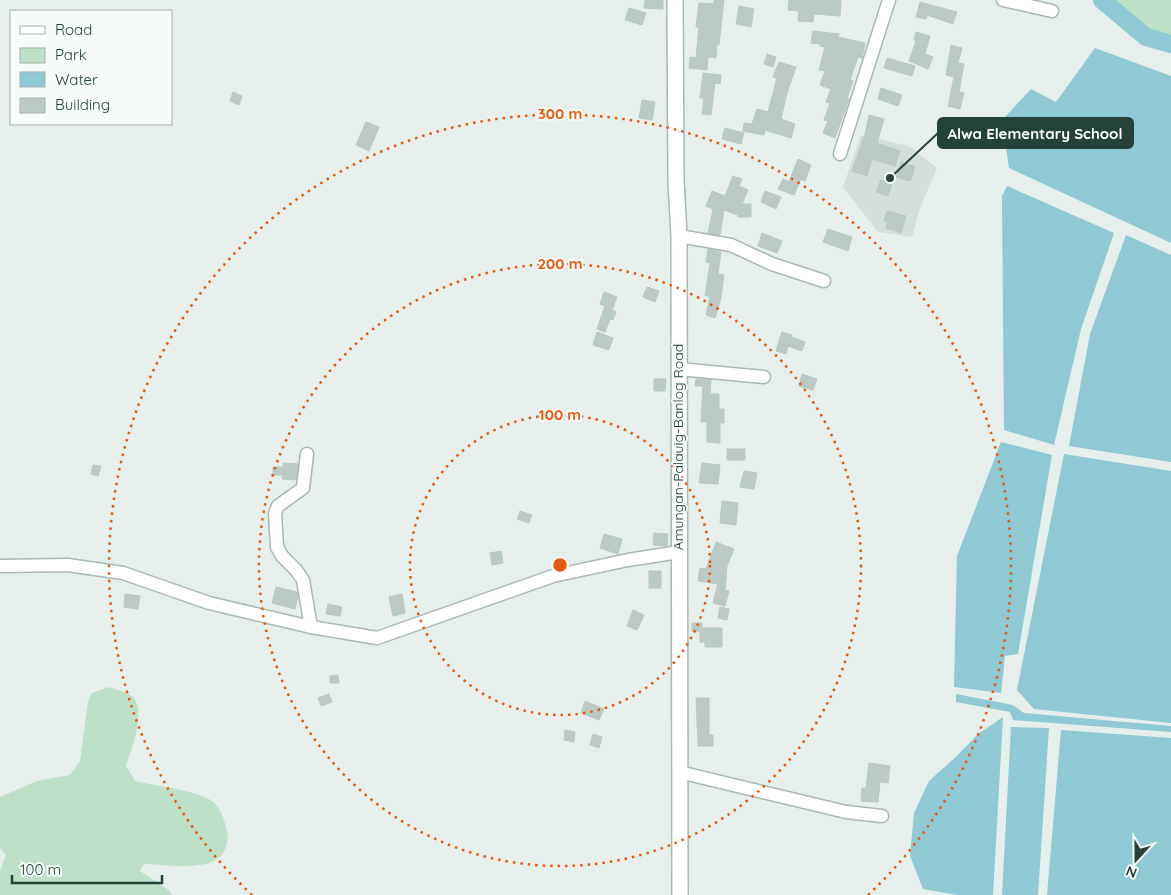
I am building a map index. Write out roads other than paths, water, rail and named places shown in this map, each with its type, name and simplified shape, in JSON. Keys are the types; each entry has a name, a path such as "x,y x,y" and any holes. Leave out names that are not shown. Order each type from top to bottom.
{"main road":[{"name":"Amungan-Palauig-Banlog Road","path":"675,0 676,181 679,236 680,895"}],"street":[{"path":"840,154 889,0"},
{"path":"1003,0 1052,11"},
{"path":"679,236 732,245 772,264 824,281"},
{"path":"678,368 764,377"},
{"path":"307,454 302,488 278,506 274,514 277,547 282,556 303,580 311,627"},
{"path":"0,566 68,565 123,573 209,603 311,627 377,638 553,576 628,560 679,552"},
{"path":"679,772 846,812 882,816"}],"water":[{"path":"1095,48 1171,76 1171,243 1009,168 1002,120 1031,89 1056,102"},
{"path":"1007,186 1114,233 1081,329 1054,445 1004,430 1002,196"},
{"path":"1126,235 1171,255 1171,462 1069,446 1090,334"},
{"path":"1001,442 1052,455 1018,654 1005,656 1001,693 954,687 957,556"},
{"path":"1064,454 1171,471 1171,723 1034,709 1017,690"},
{"path":"956,694 1013,705 1024,713 1171,726 1171,732 1013,720 1010,712 956,702"},
{"path":"1003,717 993,895 958,895 923,889 910,856 914,813 929,781 978,734"},
{"path":"1011,727 1049,728 1038,895 1002,895"},
{"path":"1061,730 1171,738 1171,895 1047,895"}],"waterway":[{"path":"1102,0 1146,37 1171,44"}],"place":[{"name":"Alwa Elementary School","path":"890,178"}]}
